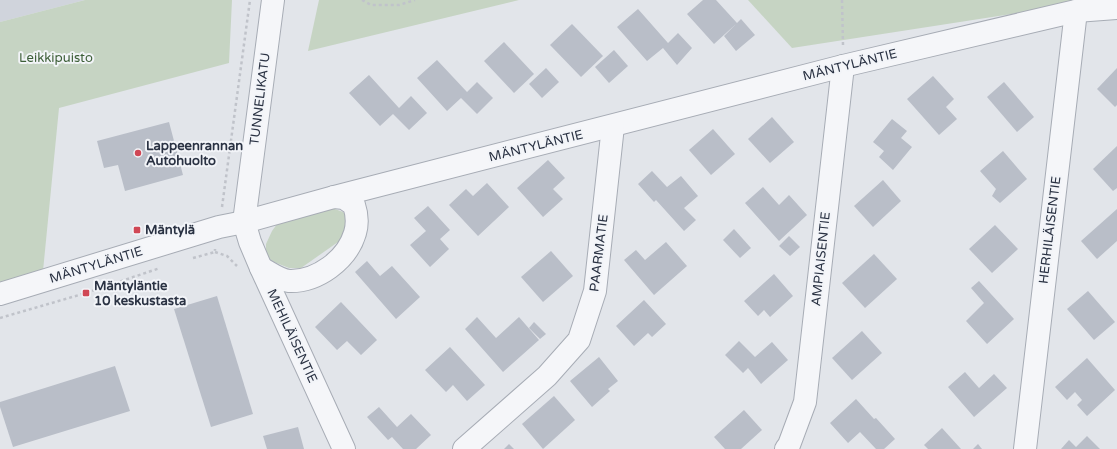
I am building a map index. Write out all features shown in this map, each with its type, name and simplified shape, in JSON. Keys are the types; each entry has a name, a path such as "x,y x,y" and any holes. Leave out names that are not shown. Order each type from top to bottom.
{"street":[{"name":"TUNNELIKATU","path":"244,222 273,0"},
{"name":"MÄNTYLÄNTIE","path":"0,294 220,228 334,197 843,66 1076,11 1117,8"},
{"name":"HERHILÄISENTIE","path":"1025,449 1076,11"},
{"name":"AMPIAISENTIE","path":"786,449 789,445 805,402 843,66"},
{"name":"PAARMATIE","path":"464,449 547,376 579,340 595,291 613,126"},
{"path":"261,268 287,281 299,280 322,272 341,257 350,245 356,232 357,218 354,205 344,198 334,197"},
{"name":"MEHILÄISENTIE","path":"244,222 250,242 261,268 344,449"}],"path":[{"path":"187,259 214,252 220,228 250,0"},
{"path":"362,0 371,5 399,5 415,0"},
{"path":"842,0 843,66"},
{"path":"0,318 86,293 166,266"}],"shaded area":[{"path":"0,0 85,0 0,22"}],"green space":[{"name":"Leikkipuisto","path":"85,0 232,0 229,63 59,108 43,271 0,283 0,22"},
{"path":"319,0 519,0 308,51"},
{"path":"748,0 1102,0 792,48"},
{"path":"332,208 343,212 346,215 348,235 301,268 289,268 274,262 266,256 266,244 272,231 280,220"}],"building":[{"path":"703,0 716,0 737,23 741,19 755,35 736,51 724,36 736,24 714,44 687,14"},
{"path":"638,9 668,43 678,33 692,48 677,65 663,48 647,61 617,27"},
{"path":"572,24 603,56 581,77 550,45"},
{"path":"504,42 534,74 514,93 484,61"},
{"path":"614,50 628,66 609,83 595,67"},
{"path":"437,60 467,92 477,82 493,98 477,114 461,98 447,111 417,78"},
{"path":"546,68 559,82 542,98 529,84"},
{"path":"1117,68 1117,105 1115,107 1097,89"},
{"path":"369,75 399,108 411,96 427,113 409,130 393,114 380,126 349,93"},
{"path":"933,76 954,99 946,107 957,119 939,135 907,99"},
{"path":"1004,82 1034,117 1017,132 987,97"},
{"path":"772,117 794,142 770,163 748,139"},
{"path":"892,119 907,131 901,138 912,147 893,170 879,157 884,151 873,142"},
{"name":"Lappeenrannan Autohuolto","path":"169,122 183,175 125,191 118,165 104,168 97,141"},
{"path":"713,129 735,154 711,175 689,150"},
{"path":"1117,146 1117,188 1113,191 1093,169"},
{"path":"1003,151 1027,179 1000,203 992,196 996,189 980,171"},
{"path":"548,160 565,178 553,189 563,199 543,217 517,188"},
{"path":"652,171 667,187 681,176 698,196 684,208 696,220 684,231 656,200 654,202 638,184"},
{"path":"883,180 901,201 873,227 854,206"},
{"path":"487,183 509,207 478,236 449,205 466,189 473,196"},
{"path":"763,187 779,205 789,195 807,215 779,241 745,203"},
{"path":"428,206 450,230 440,239 449,249 430,267 410,245 426,231 414,218"},
{"path":"1117,209 1117,241 1097,259 1081,241"},
{"path":"995,225 1018,249 992,273 969,249"},
{"path":"734,229 751,248 740,258 723,240"},
{"path":"789,236 800,247 790,256 779,246"},
{"path":"666,242 687,266 654,295 624,260 636,250 645,260"},
{"path":"551,251 573,276 543,302 521,277"},
{"path":"874,254 897,279 865,308 842,283"},
{"path":"367,261 380,276 392,266 420,297 396,319 355,272"},
{"path":"774,274 793,296 770,317 764,310 758,316 744,301"},
{"path":"979,281 1014,319 987,344 966,321 984,303 971,288"},
{"path":"1088,291 1115,322 1094,340 1067,309"},
{"path":"217,296 253,414 211,427 174,309"},
{"path":"644,300 666,324 652,337 648,333 634,346 616,326"},
{"path":"341,302 377,340 361,355 347,341 337,350 315,327"},
{"path":"477,317 496,338 519,317 539,340 503,372 465,329"},
{"path":"534,322 546,334 540,339 529,328"},
{"path":"862,331 882,353 852,380 832,358"},
{"path":"739,341 755,357 772,342 788,360 761,384 748,368 743,373 725,355"},
{"path":"450,347 485,385 467,401 453,385 446,392 425,370"},
{"path":"599,357 618,381 608,389 610,391 592,407 570,381"},
{"path":"1087,358 1115,390 1087,416 1077,405 1082,400 1075,392 1067,400 1055,387"},
{"path":"115,366 130,411 13,447 0,407 0,402"},
{"path":"965,372 979,388 994,374 1007,388 974,417 948,387"},
{"path":"554,396 575,420 543,449 522,424"},
{"path":"856,399 895,439 884,449 876,449 860,432 848,443 830,423"},
{"path":"379,407 397,427 411,414 431,435 416,449 403,449 392,437 388,440 367,417"},
{"path":"744,410 762,430 741,449 725,449 714,437"},
{"path":"298,427 304,449 267,449 263,436"},
{"path":"942,428 961,449 928,449 924,445"},
{"path":"1087,436 1100,449 1061,449 1069,440 1076,447"},
{"path":"509,444 514,449 504,449"},
{"path":"978,444 982,449 973,449"}],"place":[{"name":"Lappeenrannan Autohuolto","path":"138,153"},
{"name":"Mäntylä","path":"137,230"},
{"name":"Mäntyläntie 10 keskustasta","path":"86,293"}]}
